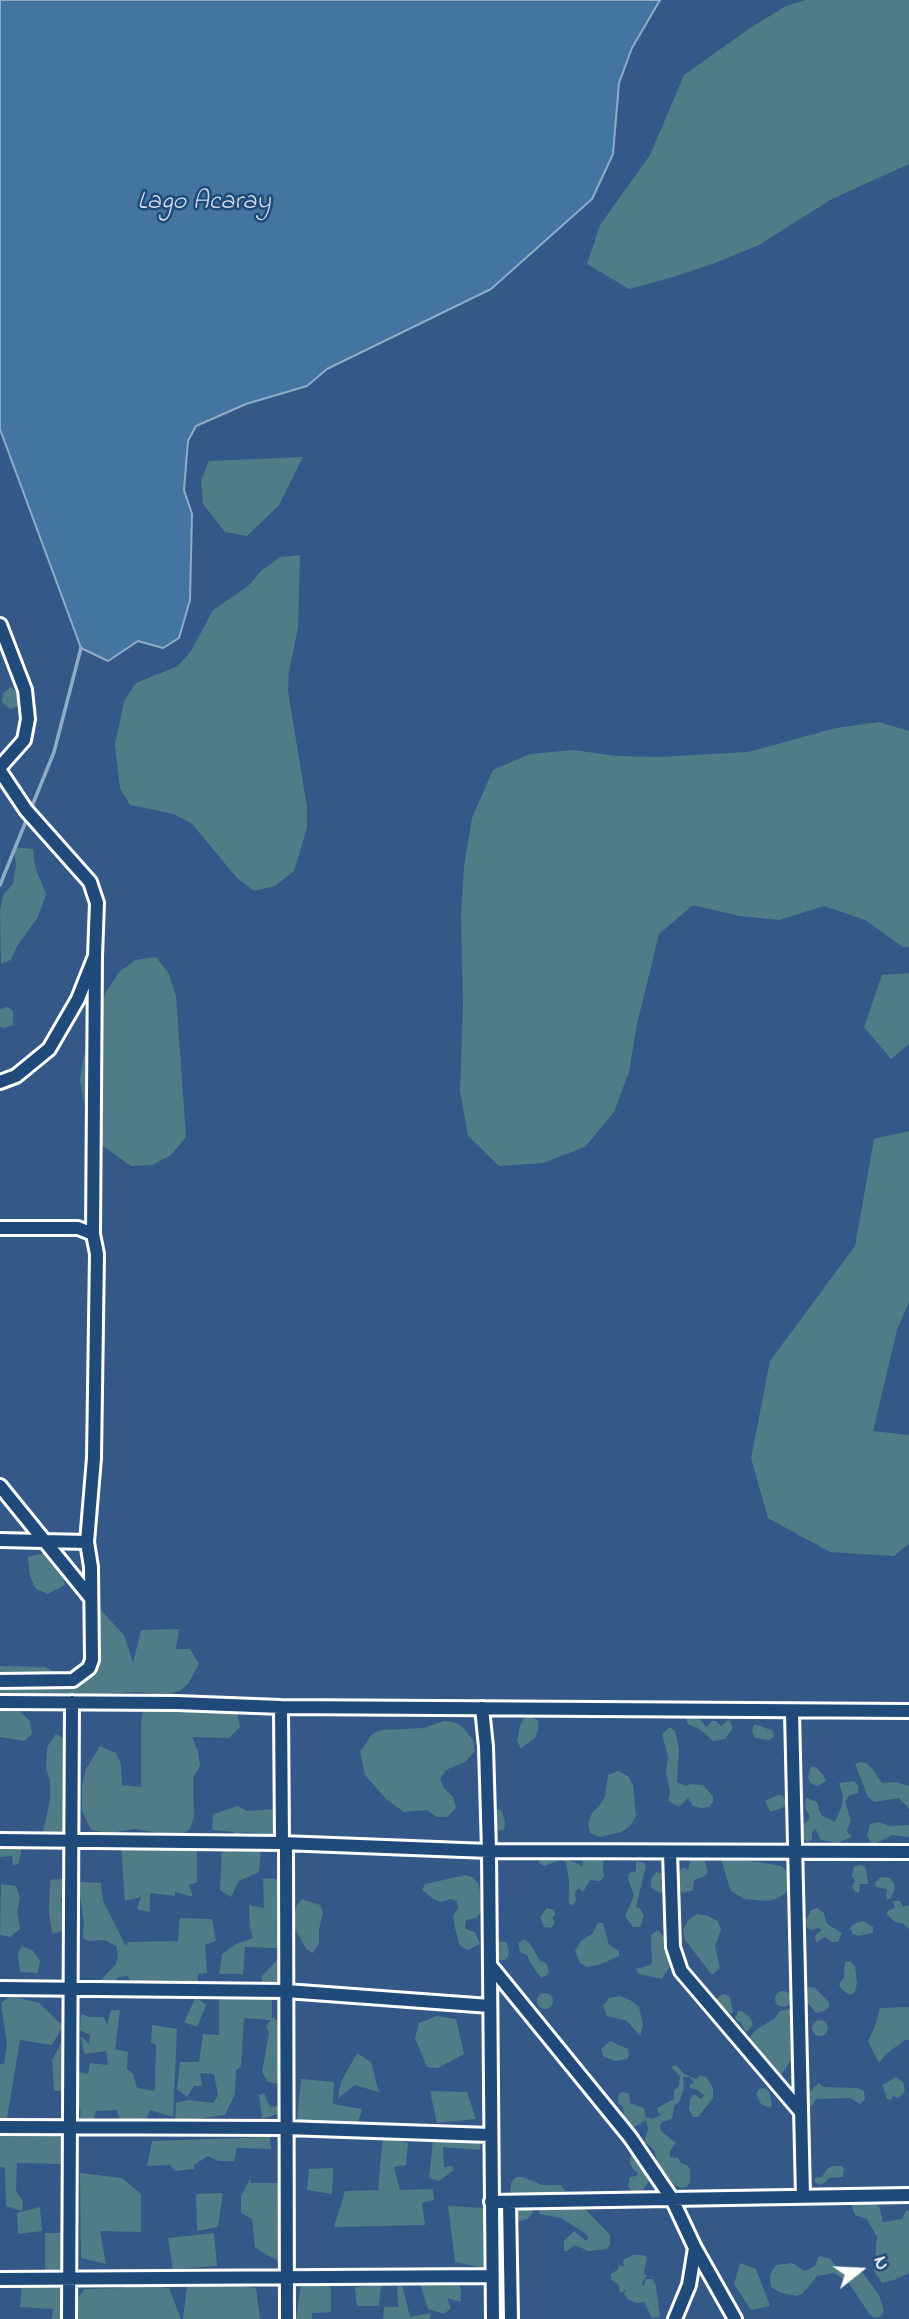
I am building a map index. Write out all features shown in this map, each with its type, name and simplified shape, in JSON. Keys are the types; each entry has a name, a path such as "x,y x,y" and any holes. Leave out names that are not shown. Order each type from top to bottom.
{"street":[{"path":"0,625 25,690 28,719 24,740 0,769 30,815 94,888 97,903 94,957 93,1234 97,1254 94,1458 87,1542 91,1567 92,1660 89,1668 73,1680 0,1681"},
{"path":"0,1082 16,1076 49,1049 78,999 94,957"},
{"path":"0,1228 78,1228 93,1234"},
{"path":"0,1486 90,1597"},
{"path":"0,1540 87,1542"},
{"path":"0,1702 909,1712"},
{"path":"69,2319 72,1702"},
{"path":"281,1707 286,1991 287,2319"},
{"path":"482,1709 486,1747 489,1851 493,2319"},
{"path":"792,1712 803,2196"},
{"path":"0,1840 284,1844 489,1851 909,1852"},
{"path":"670,1852 673,1947 681,1972 801,2112"},
{"path":"489,1965 630,2137 672,2199 695,2248 735,2319"},
{"path":"0,1988 286,1991 490,2006"},
{"path":"0,2127 286,2128 490,2136"},
{"path":"491,2202 909,2195"},
{"path":"509,2202 511,2319"},
{"path":"675,2319 689,2285 695,2248"},
{"path":"0,2279 492,2276"}],"green space":[{"path":"806,0 909,0 909,164 832,199 759,245 673,277 629,289 587,264 600,225 650,155 684,75 750,28 786,6"},
{"path":"303,457 279,505 247,536 225,532 203,504 201,481 209,461"},
{"path":"300,555 298,628 289,671 288,691 307,807 307,828 294,871 275,886 254,891 237,878 192,824 174,814 130,805 120,788 115,744 124,701 136,683 178,666 191,651 213,610 248,586 261,571 280,557"},
{"path":"11,687 22,697 17,707 10,709 2,702 3,693"},
{"path":"879,722 909,731 909,947 903,947 865,920 824,906 779,920 739,916 693,905 659,934 637,1024 629,1072 614,1112 585,1147 543,1163 499,1166 468,1136 460,1091 463,1002 461,916 464,866 472,818 493,770 530,754 574,750 616,756 658,757 748,752 836,728"},
{"path":"13,847 33,849 35,867 46,894 38,917 17,946 11,960 1,964 0,911 3,895 13,884 16,864"},
{"path":"156,957 169,974 176,996 186,1137 171,1155 152,1165 131,1166 97,1142 83,1099 80,1080 83,1059 106,992 119,972 136,960"},
{"path":"909,973 909,1044 891,1059 864,1027 882,975"},
{"path":"8,1007 13,1011 13,1025 0,1027 0,1009"},
{"path":"909,1131 909,1302 897,1330 873,1431 909,1435 909,1544 894,1556 830,1552 768,1518 751,1458 770,1361 855,1246 874,1139"},
{"path":"48,1552 60,1566 65,1585 48,1594 36,1589 30,1577 28,1557"},
{"path":"98,1607 124,1635 133,1663 141,1630 179,1629 176,1649 190,1649 199,1664 188,1684 166,1696 237,1713 240,1727 229,1738 192,1737 200,1766 193,1778 194,1817 190,1829 180,1836 134,1829 111,1833 91,1830 82,1811 82,1786 86,1769 100,1746 116,1753 121,1764 122,1785 141,1787 141,1724 144,1703 155,1694 139,1692 51,1697 20,1693 0,1696 0,1666 45,1667 73,1681 91,1666 99,1649"},
{"path":"0,1708 17,1709 30,1721 32,1734 24,1741 0,1737"},
{"path":"693,1713 707,1727 712,1721 721,1726 729,1719 733,1728 725,1739 713,1741 701,1730 688,1724 686,1717"},
{"path":"529,1716 538,1720 538,1730 535,1738 521,1748 517,1741 520,1726 523,1719"},
{"path":"444,1721 454,1722 464,1728 473,1740 475,1751 465,1762 446,1770 440,1779 453,1797 456,1808 447,1817 437,1817 427,1810 404,1812 387,1800 365,1775 360,1752 372,1734 382,1730 423,1728"},
{"path":"755,1724 773,1731 774,1737 768,1740 755,1738 752,1730"},
{"path":"670,1727 675,1731 679,1749 677,1782 686,1786 703,1785 713,1796 709,1807 693,1806 688,1798 679,1807 668,1801 668,1757 662,1734"},
{"path":"56,1734 63,1738 64,1833 42,1836 50,1800 50,1781 46,1769 47,1747"},
{"path":"860,1762 871,1767 882,1783 896,1782 909,1786 909,1809 899,1798 874,1802 868,1797 855,1764"},
{"path":"811,1766 817,1768 826,1781 818,1786 810,1783 808,1777"},
{"path":"618,1771 628,1776 633,1785 636,1816 630,1826 621,1832 600,1837 590,1833 588,1823 605,1796 608,1775"},
{"path":"854,1781 858,1786 858,1793 850,1795 845,1801 851,1821 847,1831 852,1837 837,1843 821,1840 815,1828 812,1840 807,1842 803,1839 802,1824 810,1817 805,1808 806,1798 817,1802 821,1815 835,1822 843,1796 839,1783"},
{"path":"779,1794 784,1797 786,1803 784,1807 771,1812 765,1801"},
{"path":"238,1806 247,1811 278,1809 275,1835 240,1832 262,1839 259,1872 239,1881 231,1897 220,1890 222,1848 235,1832 212,1830 213,1814"},
{"path":"496,1809 501,1810 505,1821 504,1830 495,1831 492,1826 492,1813"},
{"path":"879,1822 889,1826 909,1825 909,1837 892,1835 875,1844 870,1842 867,1835 870,1824"},
{"path":"197,1846 197,1882 189,1885 193,1897 175,1892 175,1896 150,1893 150,1912 137,1909 141,1897 125,1901 121,1848"},
{"path":"0,1848 22,1849 18,1864 13,1866 12,1856 0,1857"},
{"path":"588,1849 604,1856 604,1877 600,1881 590,1880 583,1892 579,1888 575,1892 576,1900 573,1905 569,1904 566,1862 560,1860 544,1866 539,1863 539,1857 569,1855 566,1859 583,1866 582,1861"},
{"path":"703,1856 708,1871 705,1876 694,1880 693,1890 682,1893 676,1872 685,1867 688,1870 691,1859"},
{"path":"721,1859 781,1866 789,1873 790,1884 785,1894 776,1899 744,1899 731,1891"},
{"path":"636,1862 643,1862 646,1866 636,1907 640,1908 644,1916 640,1927 633,1927 625,1916 634,1896 628,1879 629,1873 636,1871"},
{"path":"861,1865 866,1868 868,1884 860,1884 859,1893 855,1892 852,1886 855,1881 852,1876 854,1866"},
{"path":"656,1872 665,1875 668,1882 668,1889 660,1893 651,1888 651,1879"},
{"path":"466,1875 479,1884 482,1909 477,1918 466,1920 465,1929 475,1932 480,1944 468,1950 460,1946 455,1928 453,1916 458,1908 457,1901 450,1899 441,1902 422,1890 425,1884"},
{"path":"881,1877 890,1878 894,1883 891,1898 887,1900 887,1889 876,1887 875,1883"},
{"path":"66,1878 61,1900 66,1917 63,1931 52,1934 49,1912 50,1880"},
{"path":"263,1878 277,1879 291,1898 292,1920 302,1899 320,1905 323,1913 319,1943 313,1953 306,1949 292,1924 293,1943 276,1948 245,1947 243,1974 219,1974 222,1954 236,1944 253,1938 249,1905 264,1908"},
{"path":"78,1882 101,1883 103,1901 126,1946 128,1942 178,1941 180,1918 212,1919 216,1941 205,1945 207,1973 198,1974 198,1985 130,1981 128,1976 119,1977 109,1987 101,1980 116,1964 116,1946 105,1940 88,1941 83,1938 84,1923"},
{"path":"1,1884 16,1886 20,1898 17,1911 20,1929 10,1937 0,1935"},
{"path":"893,1901 900,1901 903,1907 909,1905 909,1929 886,1914 895,1908"},
{"path":"547,1908 554,1910 555,1915 551,1928 544,1927 540,1917"},
{"path":"817,1908 824,1913 827,1924 842,1933 838,1942 832,1942 825,1937 816,1942 815,1936 822,1930 807,1928 806,1920 811,1910"},
{"path":"697,1914 718,1921 721,1930 715,1946 720,1968 712,1975 685,1940 683,1930 688,1920"},
{"path":"863,1921 873,1927 873,1933 858,1936 853,1934 850,1928"},
{"path":"598,1923 603,1923 609,1945 619,1951 619,1956 587,1967 580,1963 575,1951 581,1941 592,1934"},
{"path":"658,1930 665,1938 670,1966 662,1979 639,1974 636,1969 652,1963 651,1935"},
{"path":"525,1939 540,1961 546,1963 549,1971 547,1975 541,1978 527,1955 520,1952 518,1943"},
{"path":"494,1941 506,1942 509,1950 505,1960 494,1960"},
{"path":"22,1946 33,1951 40,1960 38,1973 20,1972 18,1953"},
{"path":"277,1960 288,1964 286,1991 265,1987 261,1977"},
{"path":"850,1961 855,1966 857,1983 855,1992 850,1995 841,1989 839,1984 844,1977 845,1962"},
{"path":"809,1987 815,1988 829,2002 829,2007 824,2011 816,2013 807,2002 805,1991"},
{"path":"780,1991 786,1991 791,1999 789,2005 780,2007 775,2002 775,1996"},
{"path":"545,1993 551,1995 551,2007 545,2009 539,2007 537,2001 539,1995"},
{"path":"725,1994 730,1997 733,2011 731,2014 722,2010 717,1999"},
{"path":"10,1996 39,2003 63,2026 52,2045 20,2040 7,2119 0,2121 0,2064 4,2064 7,2044 1,2003"},
{"path":"620,1996 639,2007 643,2026 640,2036 627,2021 607,2016 603,2006 609,1998"},
{"path":"196,1997 206,2005 197,2027 184,2022"},
{"path":"219,1998 272,1999 272,2018 280,2025 281,2074 277,2084 268,2082 262,2072 269,2033 266,2026 271,2020 244,2018 241,2067 236,2070 235,2094 225,2115 175,2122 176,2103 189,2100 213,2103 218,2095 214,2074 200,2073 202,2086 194,2086 187,2097 177,2089 180,2062 199,2062 203,2034 219,2035"},
{"path":"909,2007 909,2040 886,2054 879,2063 868,2041 880,2008"},
{"path":"790,2009 797,2017 794,2048 792,2059 781,2075 776,2069 760,2062 752,2051 749,2038 780,2011"},
{"path":"111,2010 120,2010 115,2049 128,2052 127,2069 133,2074 137,2088 155,2091 156,2045 151,2042 152,2025 177,2029 173,2117 150,2110 147,2118 120,2121 117,2110 96,2111 92,2124 79,2121 81,2111 75,2104 79,2072 88,2074 90,2063 108,2065 106,2051 84,2054 81,2036 89,2044 90,2035 80,2030 81,2014 104,2017 107,2025"},
{"path":"738,2011 750,2017 753,2024 748,2031 735,2019"},
{"path":"437,2016 456,2019 464,2054 438,2068 427,2067 415,2038 419,2023"},
{"path":"820,2020 826,2022 826,2034 820,2036 814,2034 812,2028 814,2022"},
{"path":"610,2041 628,2049 627,2059 616,2061 604,2057 601,2049"},
{"path":"61,2043 77,2046 75,2091 54,2091 52,2060"},
{"path":"357,2053 371,2062 379,2092 355,2085 338,2098 341,2082"},
{"path":"673,2065 696,2079 701,2075 707,2078 713,2088 713,2098 698,2117 693,2117 689,2109 690,2099 694,2094 701,2099 704,2095 690,2088 690,2084 694,2083 690,2077 683,2077 684,2089 679,2102 674,2106 672,2119 662,2122 660,2126 661,2131 676,2143 670,2151 670,2157 678,2158 690,2170 690,2182 687,2187 681,2188 665,2176 657,2165 655,2152 644,2143 648,2129 646,2120 635,2127 632,2126 624,2117 623,2106 618,2103 619,2094 623,2092 629,2094 630,2103 644,2108 646,2117 652,2119 659,2116 661,2114 657,2108 674,2099 674,2090 679,2086 680,2076 672,2068"},
{"path":"896,2077 903,2082 905,2092 898,2098 893,2096 891,2100 887,2099 882,2085"},
{"path":"301,2079 334,2082 333,2104 362,2109 357,2126 297,2121"},
{"path":"819,2083 823,2087 858,2088 864,2091 865,2099 860,2104 850,2098 816,2099 812,2106 808,2106 808,2093"},
{"path":"759,2089 769,2091 772,2105 770,2108 761,2104 756,2094"},
{"path":"430,2091 467,2092 476,2119 437,2123"},
{"path":"264,2093 270,2107 278,2106 279,2114 262,2119 259,2095"},
{"path":"63,2135 63,2164 17,2163 16,2191 23,2201 22,2211 6,2206 5,2168 0,2167 0,2136"},
{"path":"383,2136 408,2143 406,2165 394,2167 400,2190 433,2189 434,2200 422,2203 425,2225 334,2227 345,2191 381,2190 378,2189"},
{"path":"270,2137 271,2149 237,2148 234,2161 218,2161 208,2156 194,2165 194,2169 175,2171 170,2165 147,2166 152,2141"},
{"path":"433,2139 481,2143 480,2150 443,2147 444,2167 452,2166 454,2170 439,2181 429,2178"},
{"path":"637,2153 655,2179 649,2181 643,2190 635,2193 628,2187 630,2177 638,2173 630,2163 631,2156"},
{"path":"832,2166 842,2166 843,2177 829,2178 819,2185 815,2182 815,2178 822,2177"},
{"path":"333,2168 332,2194 307,2190 309,2169"},
{"path":"80,2173 122,2178 141,2194 141,2232 100,2231 106,2264 81,2258"},
{"path":"251,2177 250,2183 278,2183 280,2262 255,2248 252,2219 241,2213 241,2196"},
{"path":"516,2177 542,2185 560,2185 566,2191 530,2195 533,2213 527,2219 519,2221 515,2218 510,2193 511,2183"},
{"path":"223,2193 218,2227 197,2231 196,2194"},
{"path":"868,2195 880,2208 883,2222 902,2219 906,2210 909,2211 909,2273 882,2283 874,2271 877,2237 867,2219 855,2215 851,2202"},
{"path":"570,2203 586,2210 610,2235 610,2245 606,2249 588,2251 575,2245 564,2251 564,2241 574,2231 586,2241 586,2234 561,2218 539,2214 540,2209"},
{"path":"448,2206 484,2208 483,2268 455,2262"},
{"path":"40,2207 42,2231 18,2234 17,2213"},
{"path":"45,2233 63,2233 63,2268 45,2273"},
{"path":"214,2233 217,2266 173,2269 168,2238"},
{"path":"633,2255 647,2257 644,2273 647,2276 641,2284 644,2286 646,2279 653,2279 660,2317 652,2318 644,2302 628,2300 624,2294 626,2290 620,2293 618,2284 611,2280 611,2274 619,2265 624,2267 623,2260"},
{"path":"819,2256 829,2258 836,2266 863,2273 879,2295 884,2311 881,2316 875,2318 870,2315 849,2283 834,2273 817,2276 802,2294 797,2296 781,2293 771,2287 770,2275 776,2265 792,2263 805,2271 815,2266"},
{"path":"740,2263 756,2269 770,2306 751,2310 734,2284"},
{"path":"188,2278 256,2288 260,2319 183,2319"},
{"path":"302,2278 331,2287 331,2312 312,2313 312,2319 296,2319"},
{"path":"460,2280 461,2302 447,2298 451,2308 444,2314 428,2309 420,2284"},
{"path":"22,2284 62,2285 64,2319 52,2319 53,2309 20,2307"},
{"path":"144,2284 169,2288 181,2319 70,2319 69,2313 84,2289"},
{"path":"397,2284 402,2285 410,2317 431,2313 430,2319 383,2319 384,2307 398,2307"},
{"path":"381,2285 379,2306 357,2306 355,2287"}],"water":[{"name":"Lago Acaray","path":"0,0 660,0 632,48 619,83 613,154 592,199 491,289 327,369 307,386 246,404 196,426 188,441 184,490 192,514 190,600 179,638 163,648 138,641 108,661 81,648 0,429"}],"waterway":[{"path":"0,885 54,752 81,648"}]}
